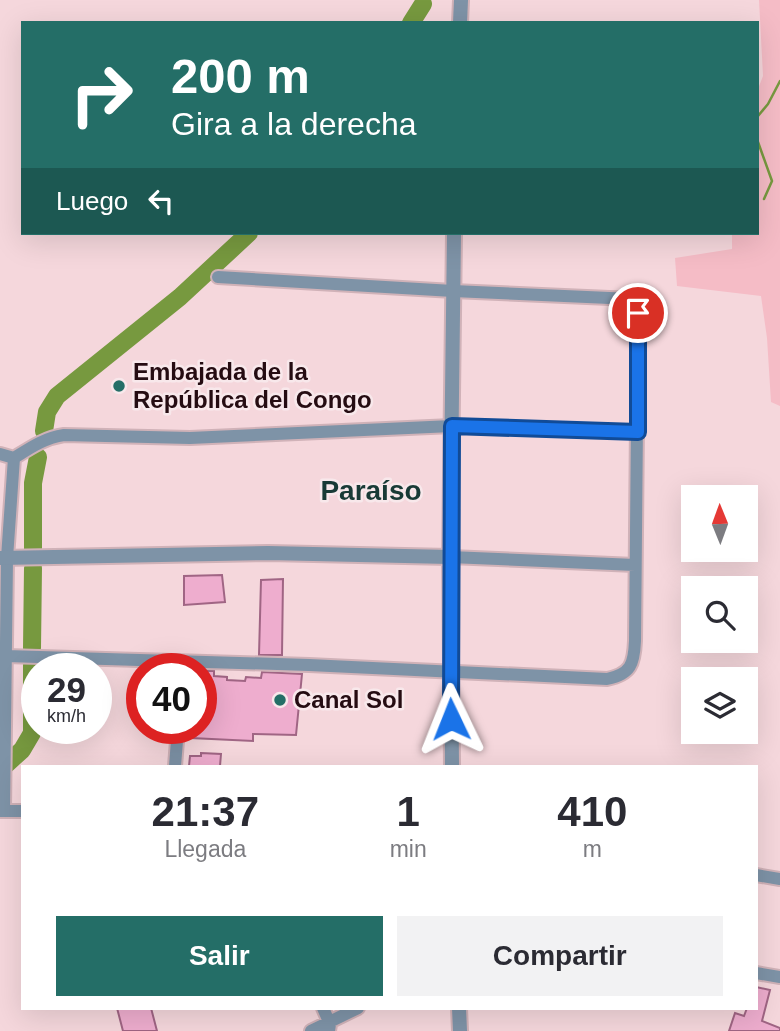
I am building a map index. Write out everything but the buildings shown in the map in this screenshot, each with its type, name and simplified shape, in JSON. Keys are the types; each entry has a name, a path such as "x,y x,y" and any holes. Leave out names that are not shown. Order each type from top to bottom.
{"street":[{"path":"460,21 461,0"},
{"path":"452,765 450,557 454,235"},
{"path":"217,666 309,665 607,679 620,676 630,668 635,656 638,432 638,313 632,299 218,277"},
{"path":"0,454 14,458 51,437 64,435 190,438 452,426 638,432"},
{"path":"14,458 3,558 6,656 2,811 21,811"},
{"path":"3,558 268,553 635,565"},
{"path":"6,656 126,663"},
{"path":"175,765 177,744"},
{"path":"758,875 780,879"},
{"path":"758,973 780,977"},
{"path":"324,1010 329,1027"},
{"path":"311,1031 329,1027 355,1010"},
{"path":"459,1010 460,1031"}],"shaded area":[{"path":"759,0 780,0 780,406 771,402 761,296 677,286 675,258 732,249 732,235 759,235 759,86 763,76"}],"waterway":[{"path":"412,21 423,4"},
{"path":"759,115 780,81"},
{"path":"759,145 772,181 764,199"},
{"path":"44,431 47,412 57,396 180,297 247,235"},
{"path":"33,550 33,483 38,457"},
{"path":"32,648 33,568"},
{"path":"0,770 26,744"}],"place":[{"name":"Embajada de la República del Congo","path":"119,386"},
{"name":"Canal Sol","path":"280,700"}],"district":[{"name":"Paraíso","path":"371,490"}],"route":[{"path":"451,719 452,426 638,432 638,313"}]}
